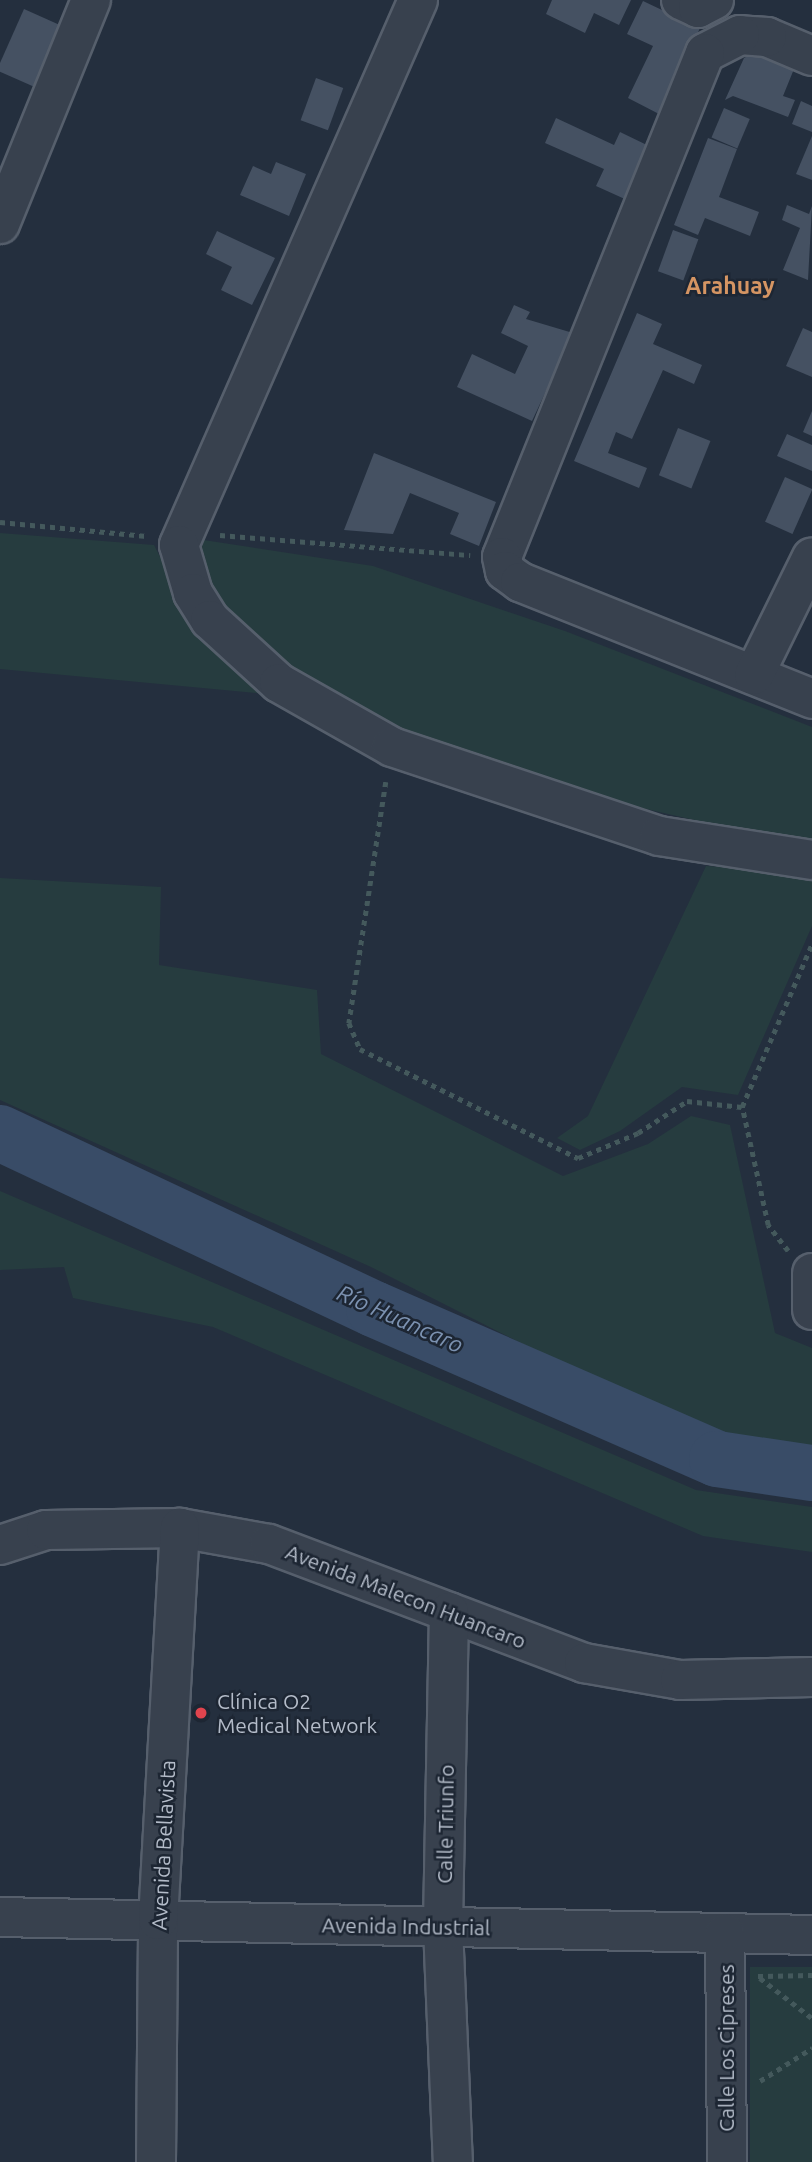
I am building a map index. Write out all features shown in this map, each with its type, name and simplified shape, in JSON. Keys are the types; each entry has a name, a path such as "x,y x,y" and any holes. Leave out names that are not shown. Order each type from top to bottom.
{"street":[{"path":"0,224 91,0"},
{"path":"418,0 179,545 193,593 224,635 287,688 391,747 659,836 812,860"},
{"path":"681,0 698,8 715,0"},
{"path":"812,56 767,37 740,35 705,53 502,557 505,571 520,582 812,699"},
{"path":"754,676 812,557"},
{"name":"Avenida Malecon Huancaro","path":"0,1545 46,1530 180,1528 269,1544 597,1666 680,1680 812,1677"},
{"name":"Avenida Bellavista","path":"156,2162 158,1920 180,1528"},
{"name":"Calle Triunfo","path":"449,1612 443,1927 453,2162"},
{"name":"Avenida Industrial","path":"0,1917 812,1935"},
{"name":"Calle Los Cipreses","path":"725,1933 741,1976 727,2162"}],"path":[{"path":"0,522 127,538 186,532 502,557"},
{"path":"391,747 349,1023 360,1049 578,1158 638,1133 687,1101 742,1107"},
{"path":"811,1287 768,1225 742,1107 812,944"},
{"path":"741,1976 812,1975"},
{"path":"741,1976 812,2018"},
{"path":"760,2082 812,2048"}],"green space":[{"path":"0,533 154,545 190,615 277,695 0,669"},
{"path":"184,537 373,566 565,631 812,727 812,847 620,803 395,739 242,637"},
{"path":"706,866 812,872 812,926 738,1095 682,1087 620,1131 580,1150 557,1138 588,1116"},
{"path":"0,878 161,887 159,965 317,990 321,1054 563,1176 648,1144 691,1116 730,1125 775,1333 812,1348 812,1454 745,1443 669,1418 371,1267 0,1100"},
{"path":"0,1191 696,1490 812,1507 812,1552 703,1536 213,1327 73,1298 64,1267 0,1270"},
{"path":"750,1967 812,1967 812,2162 750,2162"}],"building":[{"path":"552,0 631,0 619,25 594,13 585,33 546,14"},
{"path":"643,1 700,28 659,114 628,98 653,46 627,34"},
{"path":"24,9 72,30 44,91 0,72 0,63"},
{"path":"753,53 794,69 783,96 795,100 788,117 733,96 725,100 744,58"},
{"path":"316,78 343,88 328,130 301,120"},
{"path":"801,101 812,106 812,132 792,124"},
{"path":"724,108 750,119 737,148 711,137"},
{"path":"556,118 614,145 620,132 651,147 627,200 596,186 604,169 545,143"},
{"path":"812,136 812,180 796,174"},
{"path":"708,138 737,149 719,197 759,212 750,236 705,218 698,235 674,225"},
{"path":"276,162 306,174 289,216 240,195 253,166 271,174"},
{"path":"787,205 809,214 812,206 808,280 783,270 800,228 782,220"},
{"path":"673,230 698,239 683,281 658,271"},
{"path":"217,231 275,258 252,305 221,290 232,267 206,254"},
{"path":"514,305 530,312 526,319 573,333 532,421 457,387 472,354 515,374 528,346 501,333"},
{"path":"637,313 662,324 653,344 702,365 694,384 663,370 632,439 616,432 608,453 647,468 639,488 574,461"},
{"path":"803,328 812,332 812,377 786,366"},
{"path":"812,411 812,436 803,432"},
{"path":"678,428 710,441 691,488 659,475"},
{"path":"787,434 812,445 812,471 777,456"},
{"path":"374,453 496,502 479,546 450,534 459,513 410,493 393,534 344,530"},
{"path":"785,477 812,489 792,534 765,522"}],"waterway":[{"name":"Río Huancaro","path":"0,1133 374,1309 717,1459 812,1473"}],"place":[{"name":"Clínica O2 Medical Network","path":"201,1713"}],"district":[{"name":"Arahuay","path":"730,286"}]}
